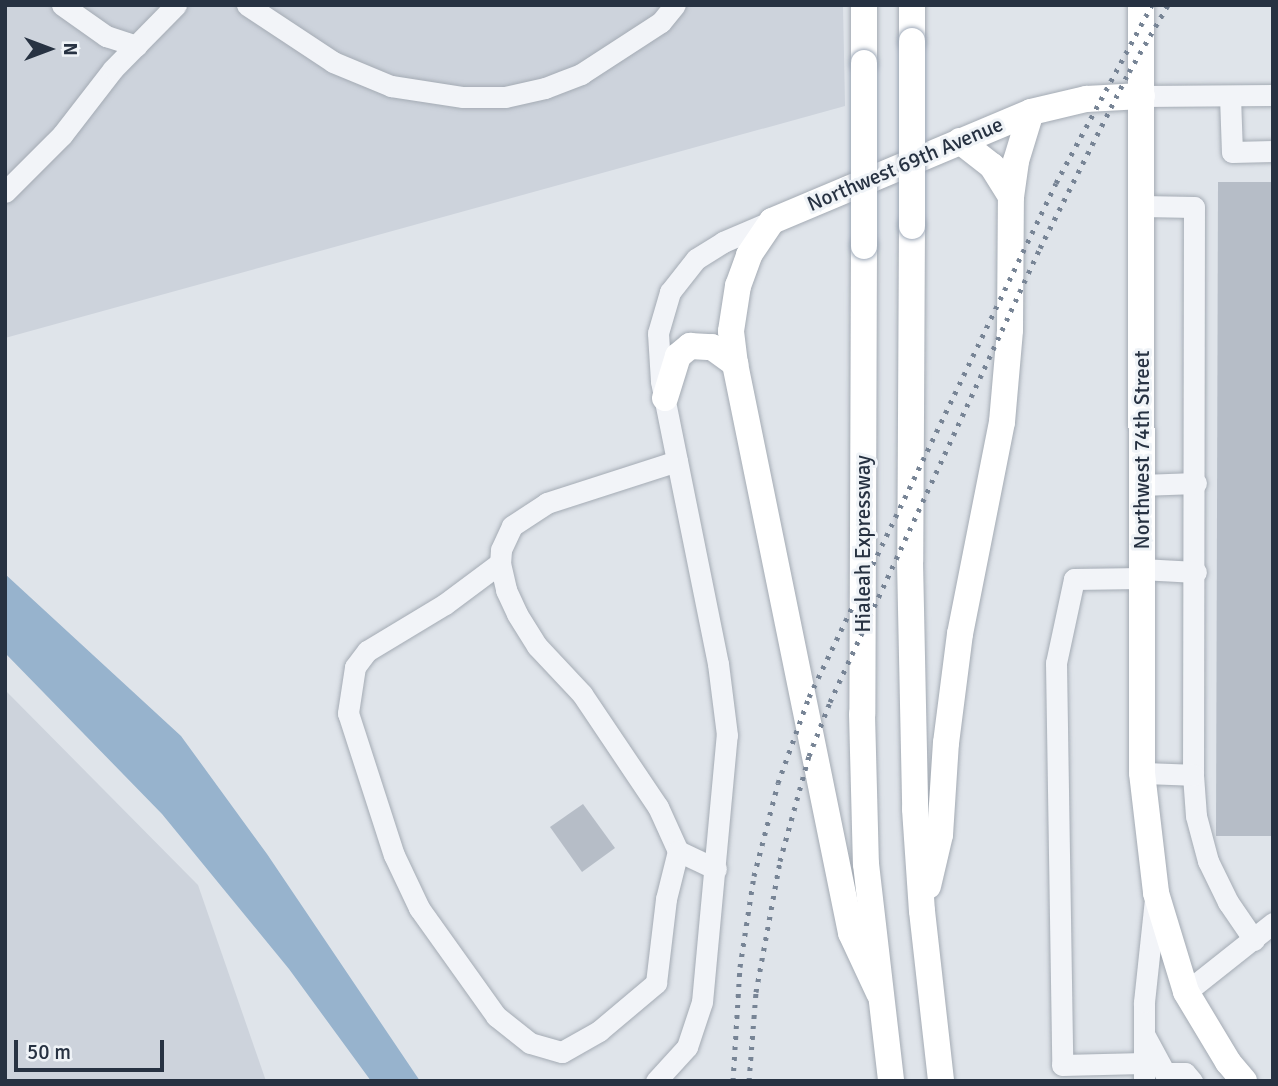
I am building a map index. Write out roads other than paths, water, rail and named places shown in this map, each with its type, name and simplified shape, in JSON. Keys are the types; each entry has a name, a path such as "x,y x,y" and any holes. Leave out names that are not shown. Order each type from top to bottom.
{"main road":[{"name":"Hialeah Expressway","path":"864,5 862,714 866,864 891,1081"},
{"path":"912,5 910,561 915,809 922,911 941,1081"},
{"name":"Northwest 74th Street","path":"1141,5 1142,773 1156,893 1186,992 1228,1062 1244,1081"},
{"name":"Northwest 69th Avenue","path":"772,221 1031,112 1086,99 1142,96"},
{"path":"922,911 940,835 946,743 960,634 1002,422 1010,330 1011,197 1016,161 1031,112"},
{"path":"960,141 992,166 1011,197"},
{"path":"772,221 749,256 736,294 731,331 735,364 800,670 851,933 879,993"},
{"path":"665,398 678,356 690,345 712,347 735,364"}],"street":[{"path":"62,5 106,36 136,46"},
{"path":"5,192 62,135 113,69 176,5"},
{"path":"247,5 333,62 391,86 463,97 505,97 545,88 581,74 661,22 675,5"},
{"name":"Northwest 69th Avenue","path":"1142,96 1273,95"},
{"path":"1230,96 1232,152 1273,151"},
{"path":"1142,206 1194,207 1196,572 1192,775 1196,816 1208,861 1228,902 1254,940"},
{"name":"Northwest 69th Avenue","path":"656,1081 687,1047 696,1027 707,975 726,765 726,712 665,398 658,332 670,292 696,259 772,221"},
{"path":"500,563 444,604 367,651 355,667 348,713 394,855 419,908 496,1016 530,1043 562,1052 599,1031 656,983 666,899 678,851 658,807 590,705 537,646 517,614 506,590 500,563 501,550 512,526 547,503 677,461"},
{"path":"1141,485 1196,483"},
{"path":"1144,1072 1062,1065 1056,663 1074,579 1196,572"},
{"path":"1142,773 1192,775"},
{"path":"678,851 716,869"},
{"name":"Northwest 74th Street","path":"1144,1072 1144,1002 1156,893"},
{"path":"1186,992 1273,923"},
{"path":"1144,1034 1166,1073 1185,1073 1192,1081"}],"water":[{"path":"5,574 181,736 267,854 420,1081 371,1081 289,969 162,814 5,653"}],"railway":[{"path":"733,1081 740,967 754,876 778,783 809,697 1056,183 1152,5"},
{"path":"749,1081 756,992 780,861 809,756 830,702 1040,248 1129,72 1168,5"}]}
